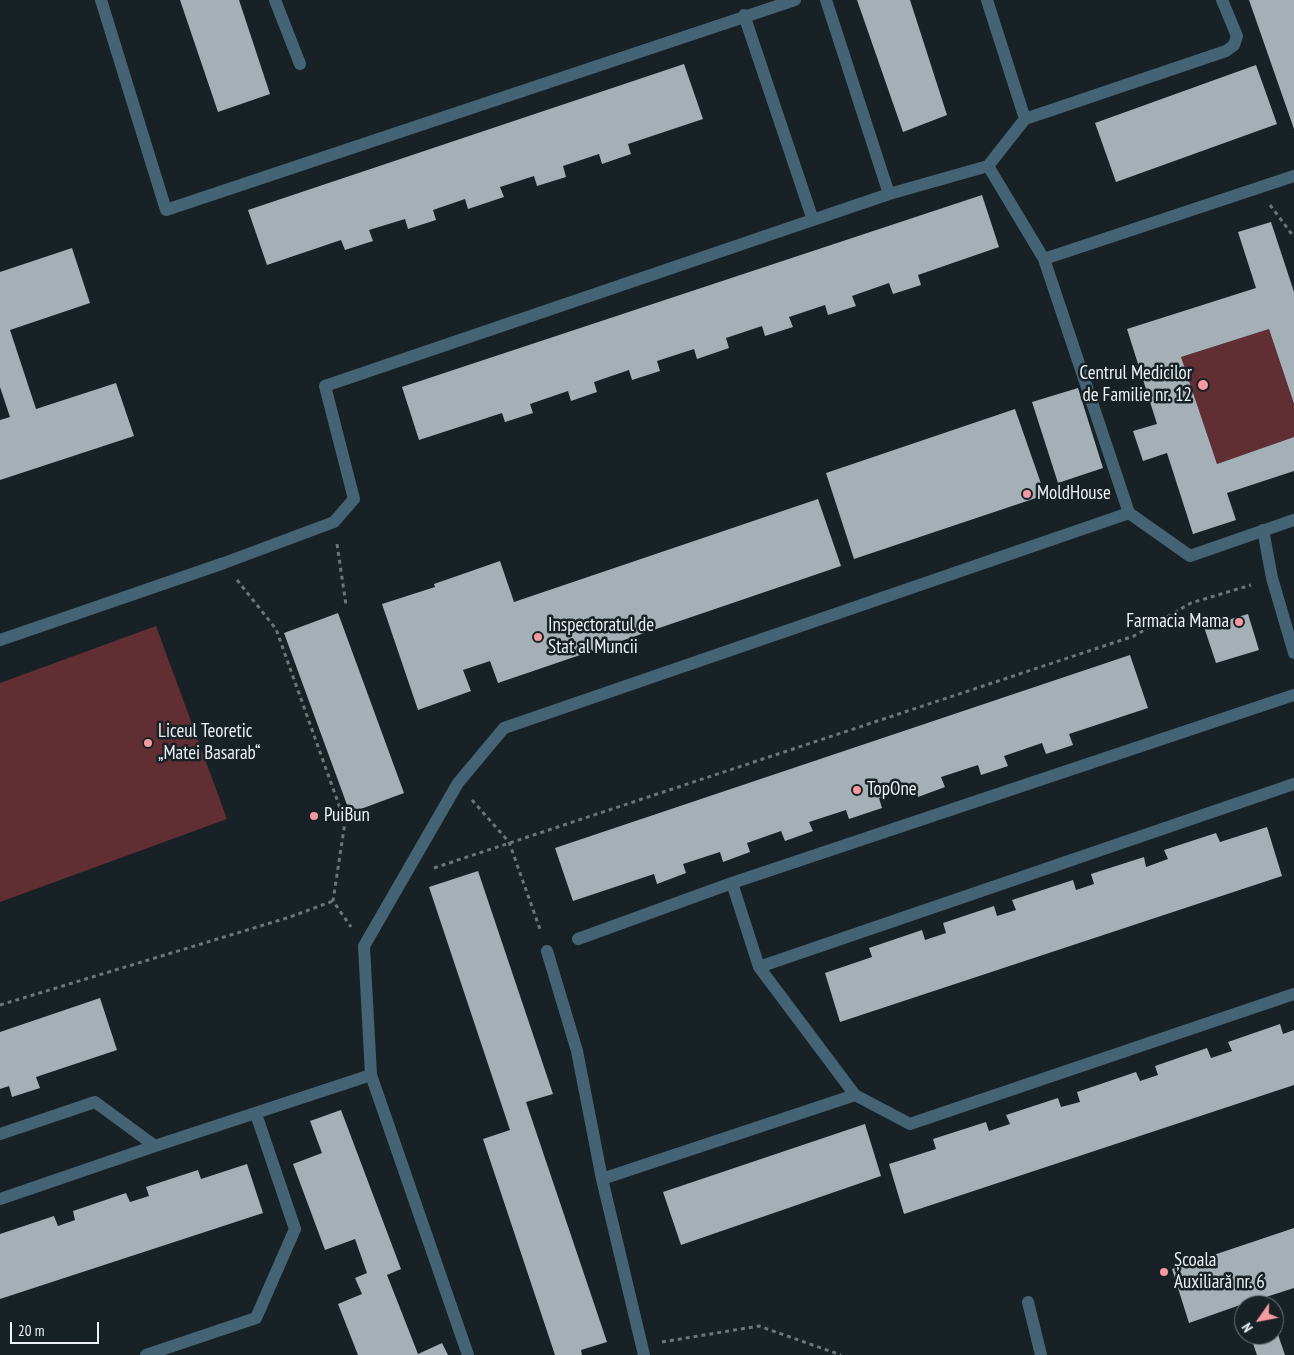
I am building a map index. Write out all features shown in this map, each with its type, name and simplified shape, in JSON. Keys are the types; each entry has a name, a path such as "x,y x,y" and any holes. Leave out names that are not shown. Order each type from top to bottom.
{"lane":[{"path":"101,0 166,210 744,15 795,0"},
{"path":"275,0 300,64"},
{"path":"826,0 889,194"},
{"path":"988,0 1025,119"},
{"path":"0,640 224,563 334,522 354,498 324,386 889,194 988,166 1025,119 1226,51 1234,45 1237,36 1222,0"},
{"path":"744,15 813,220"},
{"path":"988,166 1044,259 1129,513 1190,556 1294,520"},
{"path":"1044,259 1294,176"},
{"path":"468,1355 371,1075 364,946 458,783 504,728 1129,513"},
{"path":"1263,530 1272,578 1294,653"},
{"path":"578,939 732,883 1294,695"},
{"path":"759,967 1294,784"},
{"path":"732,883 759,967 855,1095 910,1124 1294,994"},
{"path":"547,951 577,1051 602,1179 642,1350"},
{"path":"0,1199 371,1075"},
{"path":"602,1179 855,1095"},
{"path":"0,1134 95,1102 155,1146"},
{"path":"146,1355 256,1318 295,1229 256,1114"},
{"path":"1028,1302 1041,1355"}],"path":[{"path":"1259,188 1294,237"},
{"path":"334,522 346,605"},
{"path":"224,563 276,629 345,822 333,901 364,946"},
{"path":"403,878 1134,636 1190,603 1272,578"},
{"path":"458,783 509,842 547,951"},
{"path":"0,1005 333,901"},
{"path":"642,1350 759,1326 841,1355"}],"shaded area":[{"path":"1269,329 1294,405 1294,437 1217,464 1181,357"},
{"path":"156,626 227,819 0,902 0,683"}],"building":[{"path":"180,0 239,0 270,94 218,112"},
{"path":"857,0 910,0 947,115 903,132"},
{"path":"1249,0 1294,0 1294,129"},
{"path":"684,64 703,119 628,144 631,154 602,164 599,154 563,166 566,177 537,186 534,176 500,187 504,197 468,209 465,199 433,210 436,220 408,229 405,219 369,230 373,241 345,250 341,240 267,265 248,210"},
{"path":"1256,65 1277,124 1116,182 1095,123"},
{"path":"982,195 999,247 918,275 921,285 893,294 889,283 852,296 856,306 828,315 825,305 789,317 793,327 765,336 762,326 726,338 729,348 697,359 694,349 657,361 660,371 632,380 629,370 594,382 597,392 571,401 568,391 530,404 533,413 505,422 502,413 419,440 402,387"},
{"path":"1271,222 1294,292 1294,404 1269,329 1181,357 1217,464 1294,437 1294,471 1227,493 1236,520 1193,534 1167,453 1143,461 1133,431 1157,424 1127,329 1256,288 1238,232"},
{"path":"72,248 90,303 10,330 36,409 116,383 134,436 0,480 0,420 10,417 0,387 0,272"},
{"path":"1078,388 1103,468 1058,483 1032,402"},
{"path":"1015,409 1045,495 854,559 826,473"},
{"path":"818,499 841,566 498,683 490,661 463,670 471,691 418,710 382,604 435,587 434,584 500,561 514,602"},
{"path":"338,613 404,793 350,813 284,633"},
{"path":"1248,614 1259,650 1216,663 1204,627"},
{"path":"1130,655 1148,708 1069,734 1073,745 1046,754 1042,743 1004,756 1008,766 981,775 978,765 941,777 945,787 918,797 914,787 879,798 882,808 849,819 846,810 809,822 813,831 785,841 781,831 747,843 750,852 723,862 720,852 683,864 686,873 657,884 654,874 573,901 555,848"},
{"path":"1267,827 1282,876 840,1022 825,973 872,957 869,948 922,930 925,940 946,933 943,923 994,906 997,916 1016,910 1012,900 1073,880 1076,890 1094,884 1091,874 1144,857 1146,867 1168,859 1164,850 1216,833 1220,842"},
{"path":"478,871 553,1094 526,1102 607,1342 581,1350 582,1355 555,1355 483,1139 510,1130 429,887"},
{"path":"100,998 117,1050 36,1077 40,1088 12,1097 9,1086 0,1089 0,1032"},
{"path":"1280,1024 1283,1034 1294,1030 1294,1085 904,1214 889,1164 936,1149 933,1139 986,1122 989,1131 1010,1124 1006,1115 1058,1098 1061,1107 1080,1102 1077,1092 1136,1072 1140,1081 1158,1075 1155,1066 1207,1048 1211,1058 1232,1051 1228,1042"},
{"path":"341,1110 401,1269 387,1275 418,1354 442,1343 448,1355 358,1355 338,1304 362,1294 355,1278 367,1273 355,1239 325,1250 293,1164 322,1153 310,1121"},
{"path":"865,1124 881,1176 681,1245 663,1192"},
{"path":"247,1164 263,1213 0,1299 0,1234 54,1216 58,1226 75,1220 73,1211 126,1193 130,1202 149,1196 146,1187 198,1170 201,1179"},
{"path":"1294,1228 1294,1288 1272,1295 1234,1295 1234,1307 1189,1323 1172,1269"},
{"path":"1254,1345 1282,1345 1285,1355 1257,1355"}],"place":[{"name":"Centrul Medicilor de Familie nr. 12","path":"1203,385"},
{"name":"MoldHouse","path":"1027,494"},
{"name":"Farmacia Mama","path":"1239,622"},
{"name":"Inspectoratul de Stat al Muncii","path":"538,637"},
{"name":"Liceul Teoretic „Matei Basarab“","path":"148,743"},
{"name":"TopOne","path":"857,790"},
{"name":"PuiBun","path":"314,816"},
{"name":"Școala Auxiliară nr. 6","path":"1164,1272"}]}
